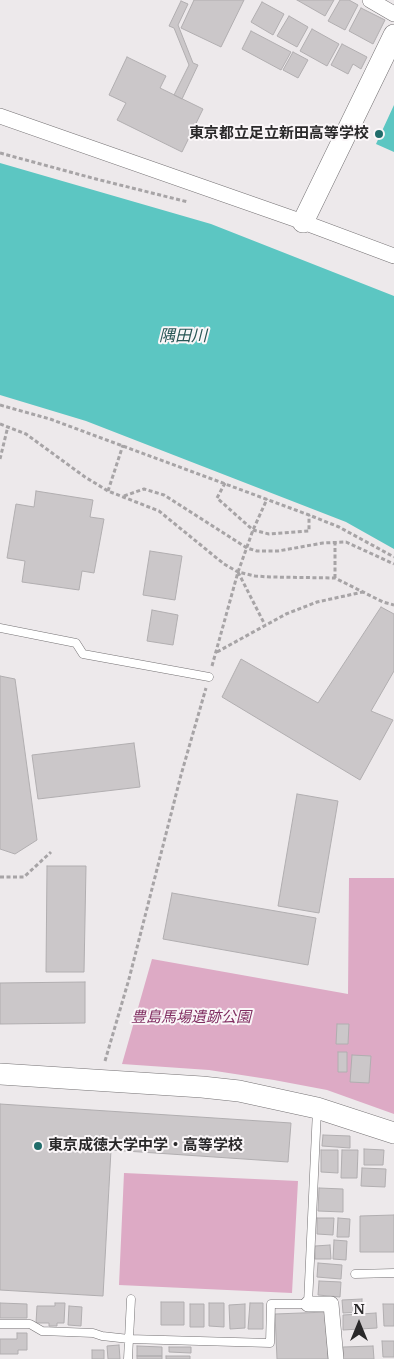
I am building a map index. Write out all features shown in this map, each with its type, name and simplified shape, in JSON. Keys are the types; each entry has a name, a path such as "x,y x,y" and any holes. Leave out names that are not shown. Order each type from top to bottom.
{"street":[{"path":"370,0 394,14"},
{"path":"303,222 394,35"},
{"path":"0,116 303,222 394,256"},
{"path":"0,1074 221,1089 261,1095 317,1108 394,1133"},
{"path":"308,1304 331,1304 336,1359"}],"lane":[{"path":"0,628 76,643 83,654 209,677"},
{"path":"0,1324 30,1324 42,1331 93,1333 129,1339 270,1343 271,1304 308,1304 317,1108"},
{"path":"355,1274 394,1273"},
{"path":"128,1359 131,1299"}],"path":[{"path":"0,153 189,202"},
{"path":"0,405 50,419 309,515 339,527 394,557"},
{"path":"0,424 26,434 85,477 108,491 159,511 224,564 238,572 270,577 335,578 382,602 394,605"},
{"path":"0,459 8,426"},
{"path":"108,491 123,445"},
{"path":"225,484 217,498 253,530 269,534 309,531 309,515"},
{"path":"124,496 144,489 164,495 247,548 257,551 278,551 346,542 394,564"},
{"path":"103,1067 129,980 181,775 238,572 253,530 267,499"},
{"path":"335,542 335,578"},
{"path":"238,572 265,625"},
{"path":"216,652 286,614 317,602 363,592"},
{"path":"0,877 24,877 51,852"}],"green space":[{"name":"豊島馬場遺跡公園","path":"349,878 394,878 394,1114 327,1090 274,1080 209,1070 122,1064 152,959 348,994"},
{"path":"124,1173 298,1181 292,1293 119,1285"}],"water":[{"path":"394,105 394,152 376,144"},
{"name":"隅田川","path":"0,163 211,224 394,296 394,549 346,522 86,421 0,395"}],"building":[{"path":"194,0 244,0 221,47 181,28"},
{"path":"297,0 334,0 325,16"},
{"path":"340,0 349,0 358,5 345,30 328,21"},
{"path":"181,1 188,4 178,25 193,63 198,65 182,99 174,95 189,65 174,28 169,26"},
{"path":"262,2 284,14 273,35 251,22"},
{"path":"361,8 385,20 373,44 349,31"},
{"path":"289,16 308,27 297,47 277,36"},
{"path":"312,29 339,44 327,66 300,51"},
{"path":"251,31 291,52 281,70 242,49"},
{"path":"342,44 367,57 361,69 353,64 348,74 331,65"},
{"path":"293,52 308,60 298,78 283,70"},
{"path":"127,57 166,76 160,88 203,109 182,152 117,120 126,103 109,95"},
{"path":"36,491 93,500 90,517 104,519 94,573 82,571 79,590 22,582 25,561 7,558 16,504 34,507"},
{"path":"150,551 182,556 175,600 143,595"},
{"path":"381,607 394,614 394,671 371,711 393,720 360,780 222,697 241,659 318,703"},
{"path":"152,610 178,615 173,645 147,641"},
{"path":"0,676 15,679 37,840 15,854 0,849"},
{"path":"134,743 140,787 38,799 32,755"},
{"path":"297,794 338,801 319,913 278,906"},
{"path":"47,866 86,866 84,972 46,972"},
{"path":"172,893 316,918 308,965 163,939"},
{"path":"85,982 85,1023 0,1024 0,983"},
{"path":"337,1024 349,1024 348,1044 336,1044"},
{"path":"338,1052 347,1052 347,1072 338,1072"},
{"path":"352,1055 371,1056 369,1083 350,1082"},
{"path":"0,1104 291,1123 288,1162 111,1150 103,1296 0,1290"},
{"path":"323,1135 350,1136 350,1148 322,1146"},
{"path":"364,1149 384,1150 383,1165 364,1165"},
{"path":"321,1150 338,1150 338,1173 321,1172"},
{"path":"342,1150 358,1150 357,1178 341,1178"},
{"path":"362,1168 386,1169 385,1187 361,1186"},
{"path":"319,1188 343,1189 343,1212 318,1211"},
{"path":"394,1215 394,1252 360,1252 360,1216"},
{"path":"317,1218 334,1218 333,1235 317,1234"},
{"path":"338,1218 350,1219 349,1237 337,1237"},
{"path":"334,1240 347,1241 346,1260 333,1259"},
{"path":"330,1245 331,1259 315,1259 315,1246"},
{"path":"318,1263 342,1265 341,1279 317,1277"},
{"path":"319,1281 341,1282 340,1297 318,1295"},
{"path":"362,1299 362,1312 343,1313 342,1300"},
{"path":"161,1302 184,1302 184,1325 161,1325"},
{"path":"0,1303 27,1304 27,1318 0,1318"},
{"path":"55,1303 65,1303 64,1323 57,1323 57,1326 49,1326 49,1323 36,1323 37,1306 55,1306"},
{"path":"209,1303 224,1303 224,1327 209,1326"},
{"path":"250,1303 263,1303 263,1329 248,1329"},
{"path":"190,1304 204,1304 204,1327 190,1327"},
{"path":"245,1304 245,1328 230,1329 229,1305"},
{"path":"383,1304 394,1304 394,1326 384,1326"},
{"path":"69,1306 82,1307 81,1326 68,1325"},
{"path":"327,1312 328,1359 277,1359 275,1314"},
{"path":"376,1313 377,1328 343,1330 343,1315"},
{"path":"17,1333 27,1333 27,1350 18,1350 18,1354 0,1354 0,1339 17,1339"},
{"path":"382,1341 394,1341 394,1357 383,1357"},
{"path":"119,1345 120,1359 108,1359 107,1346"},
{"path":"137,1346 162,1347 162,1356 137,1356"},
{"path":"373,1346 374,1359 343,1359 343,1347"},
{"path":"169,1347 191,1347 191,1353 169,1352"},
{"path":"92,1350 104,1350 104,1359 92,1359"},
{"path":"137,1356 162,1356 162,1359 137,1359"},
{"path":"166,1356 190,1356 190,1359 166,1359"}],"place":[{"name":"東京都立足立新田高等学校","path":"379,134"},
{"name":"東京成徳大学中学・高等学校","path":"38,1146"}]}
